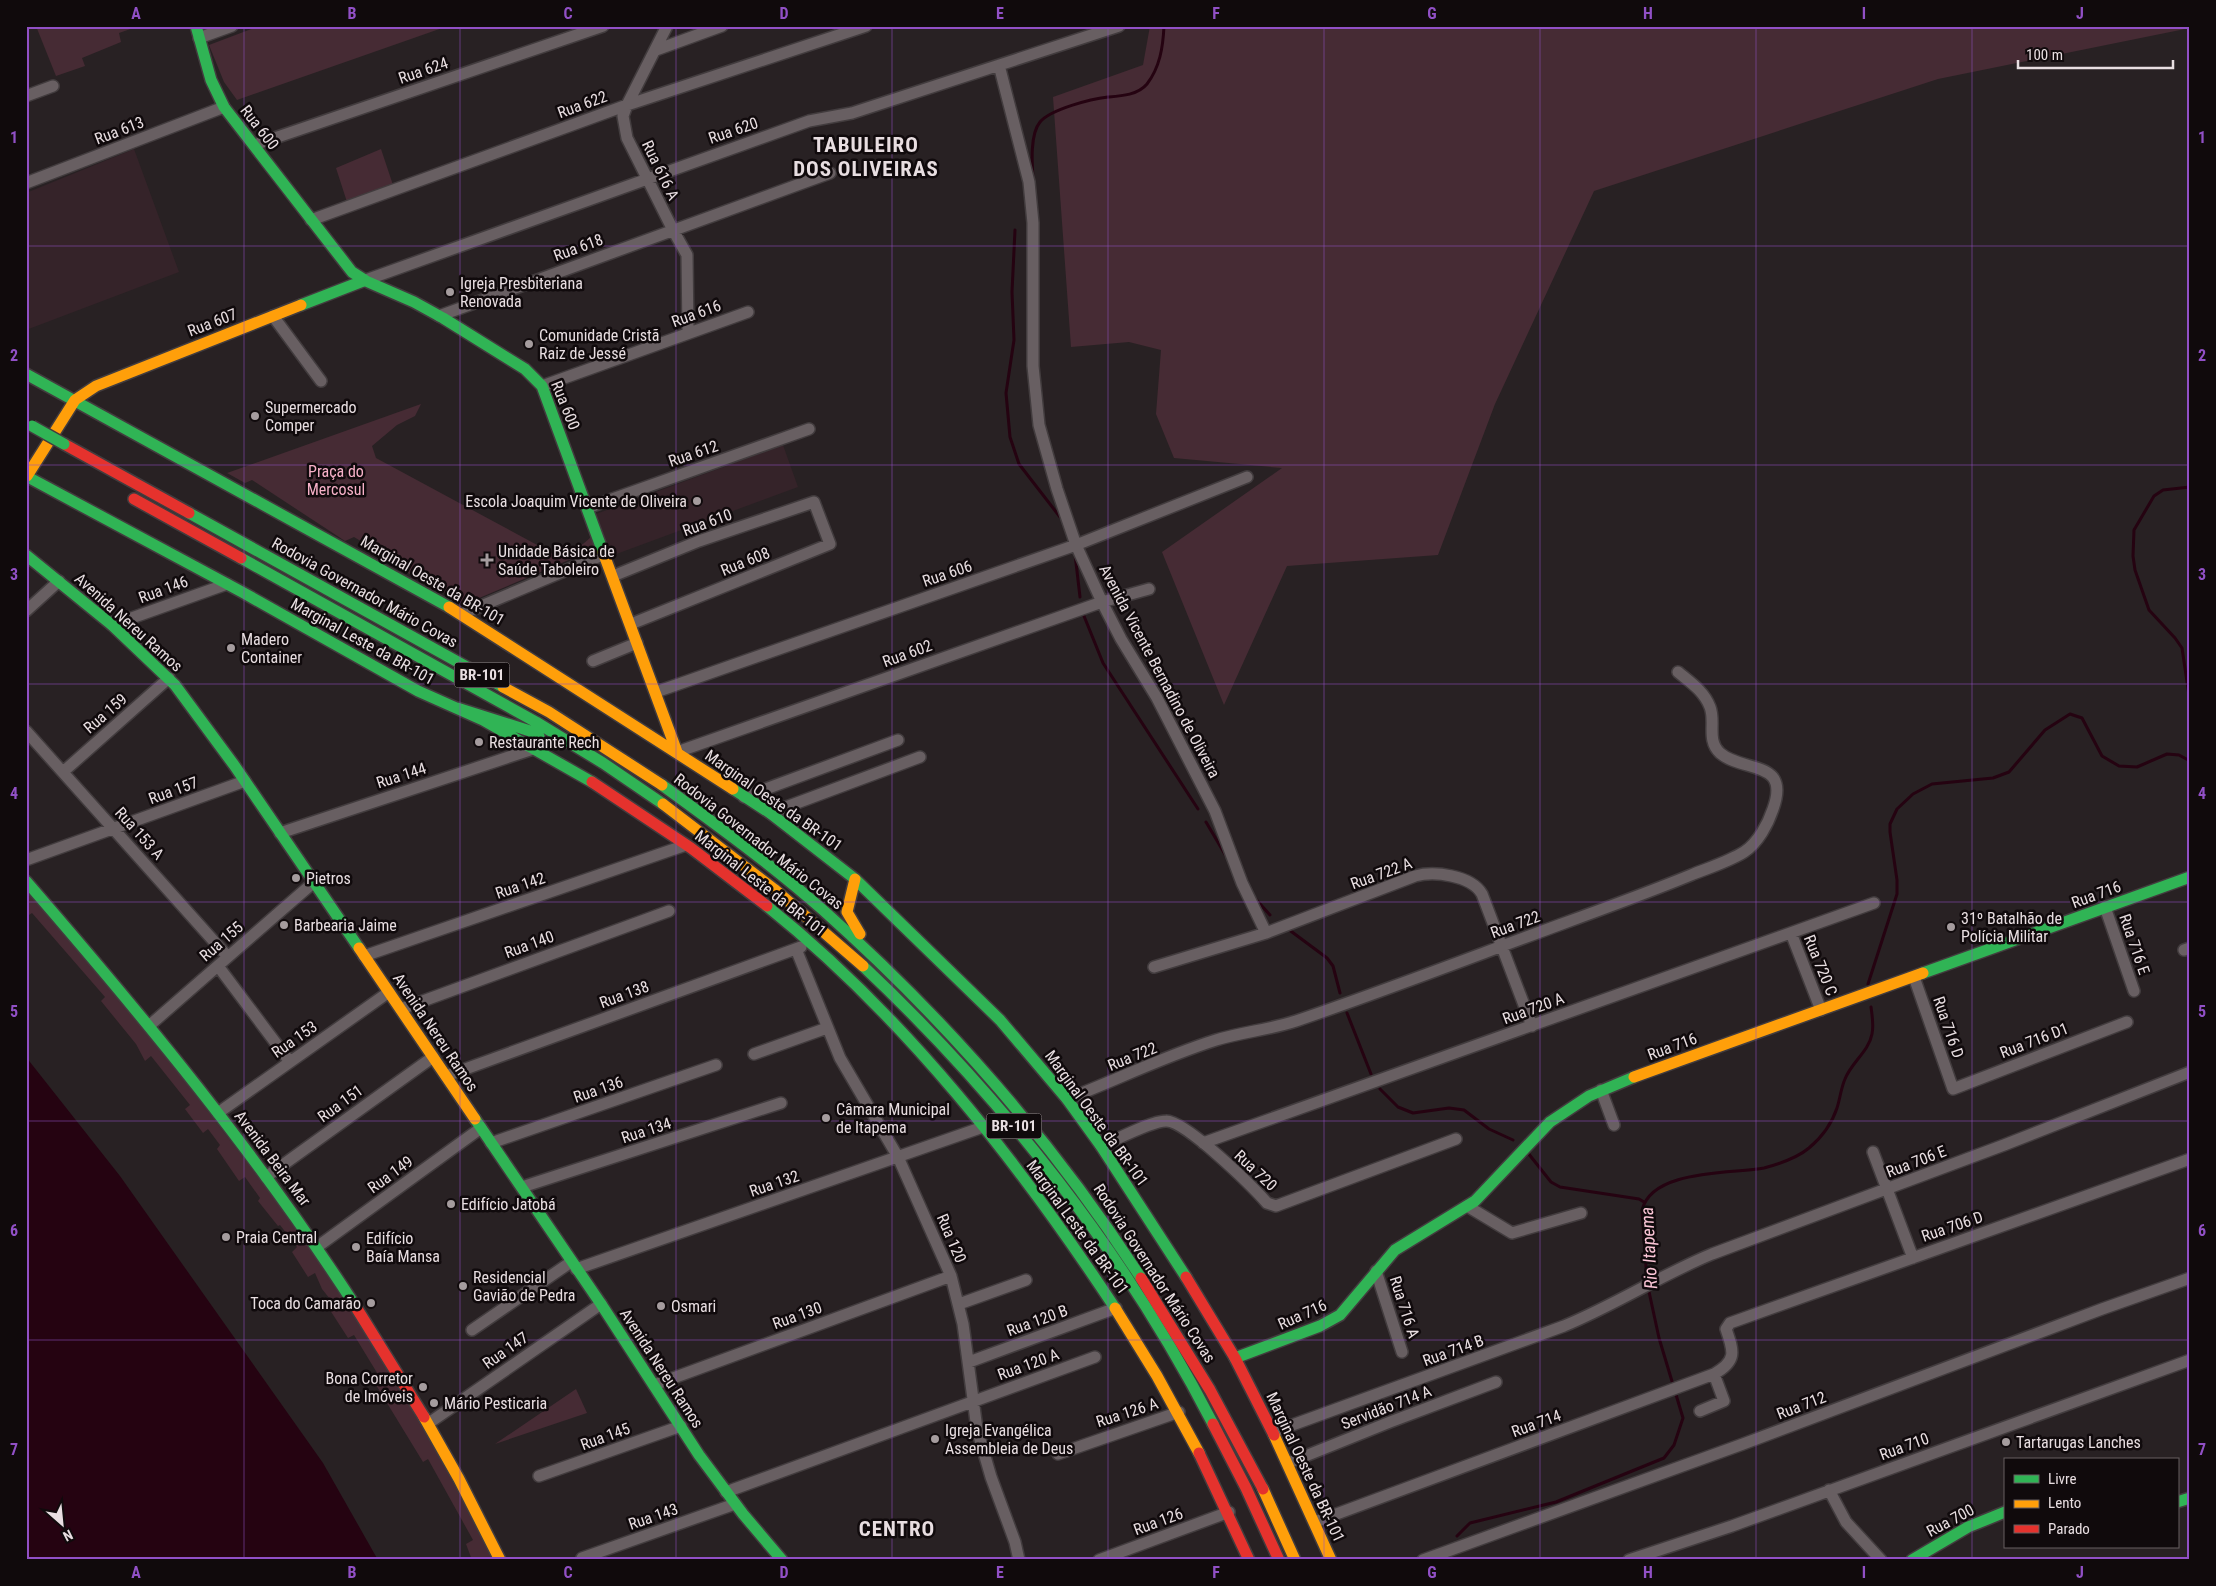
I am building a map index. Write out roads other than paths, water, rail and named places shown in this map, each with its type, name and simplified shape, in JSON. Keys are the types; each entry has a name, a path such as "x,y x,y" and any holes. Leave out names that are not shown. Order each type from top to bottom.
{"main road":[{"name":"Rua 600","path":"196,26 211,80 224,107 352,272 363,281 415,302 538,379 631,624 676,752"},
{"name":"Rua 607","path":"75,400 96,386 121,375 363,281"},
{"name":"Marginal Oeste da BR-101","path":"26,374 462,614 770,813 855,879 958,977 1000,1020 1067,1099 1101,1146 1176,1260 1235,1358 1273,1432 1331,1560"},
{"path":"26,476 75,400"},
{"name":"Rodovia Governador Mário Covas","path":"29,424 600,743 736,838 790,880 870,951 924,1004 989,1073 1046,1142 1120,1244 1221,1408 1262,1488 1295,1560"},
{"path":"34,443 57,456"},
{"name":"Marginal Leste da BR-101","path":"26,476 227,584 414,688 457,708 600,787 686,845 742,886 812,943 861,989 984,1127 1063,1232 1116,1308 1179,1412 1229,1512 1249,1560"},
{"name":"Rodovia Governador Mário Covas","path":"125,494 521,715 600,762 694,826 758,875 831,937 913,1014 992,1100 1074,1204 1153,1320 1217,1433 1279,1560"},
{"name":"Avenida Nereu Ramos","path":"26,554 112,625 169,678 245,781 522,1187 726,1492 782,1560"},
{"path":"457,708 530,731 584,763 636,786"},
{"name":"Rua 716","path":"1235,1358 1328,1322 1345,1309 1376,1271 1402,1244 1468,1206 1487,1190 1550,1122 1580,1101 1601,1090 2190,877"},
{"path":"855,879 847,912 870,951"},
{"name":"Avenida Beira Mar","path":"26,881 150,1025 317,1247 429,1423 500,1560"},
{"path":"2178,1502 2190,1498"},
{"name":"Rua 700","path":"1912,1560 1968,1527 2004,1512"}],"street":[{"path":"199,38 232,26"},
{"name":"Rua 624","path":"254,145 603,26"},
{"name":"Rua 616 A","path":"667,26 626,105 623,116 627,138 687,254 688,333"},
{"path":"656,50 722,26"},
{"name":"Rua 622","path":"311,220 626,105 866,26"},
{"name":"Rua 620","path":"363,281 809,121 852,113 999,65 1095,30 1119,26"},
{"name":"Avenida Vicente Bernadino de Oliveira","path":"999,65 1029,182 1032,215 1033,366 1039,425 1076,545 1121,639 1157,698 1215,811 1242,883 1266,932"},
{"path":"26,96 53,86"},
{"name":"Rua 613","path":"26,183 224,107"},
{"name":"Rua 618","path":"439,316 830,173"},
{"name":"Rua 616","path":"542,386 748,312"},
{"path":"272,316 321,381"},
{"name":"Rua 612","path":"587,508 809,429"},
{"name":"Rua 606","path":"656,692 1076,545 1247,477"},
{"name":"Rua 610","path":"613,576 708,538 814,502"},
{"name":"Rua 608","path":"631,624 830,544 814,502"},
{"path":"462,614 605,554"},
{"path":"26,610 58,581"},
{"name":"Rua 146","path":"112,625 227,584"},
{"name":"Rua 602","path":"676,752 1102,602 1149,589"},
{"path":"593,661 638,643"},
{"name":"Rua 722","path":"1067,1099 1216,1040 1277,1027 1503,946 1656,889 1730,859 1747,850 1759,836 1774,808 1776,788 1774,778 1766,770 1738,762 1722,754 1717,749 1711,733 1712,712 1707,701 1696,686 1678,672"},
{"name":"Rua 159","path":"63,772 169,678"},
{"name":"Rua 153 A","path":"26,731 228,957"},
{"path":"744,797 898,740"},
{"name":"Rua 144","path":"280,833 533,749"},
{"path":"770,813 920,758"},
{"name":"Rua 157","path":"26,860 245,781"},
{"name":"Rua 142","path":"364,956 686,845"},
{"name":"Rua 722 A","path":"1154,968 1266,932 1415,876 1432,873 1470,882 1479,889 1503,946 1532,1026"},
{"name":"Rua 155","path":"150,1025 314,882"},
{"name":"Rua 720 A","path":"1202,1143 1874,903"},
{"name":"Rua 716 E","path":"2105,908 2134,991"},
{"name":"Rua 140","path":"401,1009 669,911"},
{"name":"Rua 720 C","path":"1791,933 1821,1010"},
{"name":"Rua 138","path":"446,1076 812,943"},
{"name":"Rua 120","path":"796,949 840,1058 898,1157 951,1276 959,1304 969,1362 972,1402 983,1452 1015,1542 1019,1560"},
{"path":"218,966 290,1062"},
{"name":"Rua 716 D","path":"1914,977 1953,1089"},
{"name":"Rua 153","path":"218,1113 389,992"},
{"name":"Rua 716 D1","path":"1953,1089 2128,1022"},
{"path":"754,1054 827,1028"},
{"name":"Rua 151","path":"266,1177 433,1056"},
{"name":"Rua 136","path":"491,1143 716,1065"},
{"name":"Rua 706 E","path":"1641,1290 1712,1254 1887,1189 2190,1072"},
{"path":"1601,1090 1614,1125"},
{"name":"Rua 134","path":"522,1187 781,1102"},
{"name":"Rua 720","path":"1101,1146 1166,1120 1176,1123 1202,1143 1267,1203 1276,1206 1456,1139"},
{"name":"Rua 132","path":"472,1330 574,1265 984,1127"},
{"name":"Rua 149","path":"317,1247 481,1128"},
{"path":"1873,1152 1913,1258"},
{"name":"Rua 706 D","path":"1727,1326 2190,1160"},
{"path":"1468,1206 1512,1233 1581,1213"},
{"name":"Rua 716 A","path":"1376,1271 1402,1352"},
{"name":"Rua 130","path":"654,1385 951,1276"},
{"name":"Rua 712","path":"1423,1560 1734,1448 2102,1308 2190,1278"},
{"path":"959,1304 1026,1280"},
{"name":"Rua 714 B","path":"1273,1432 1564,1326 1641,1290"},
{"name":"Rua 147","path":"429,1423 600,1304"},
{"name":"Rua 120 B","path":"969,1362 1116,1308"},
{"name":"Rua 714","path":"1315,1522 1714,1374 1728,1365 1732,1354 1727,1326"},
{"name":"Rua 120 A","path":"726,1492 1095,1357"},
{"name":"Rua 710","path":"1628,1560 1732,1526 2190,1360"},
{"path":"1700,1411 1724,1401 1714,1374"},
{"name":"Servidão 714 A","path":"1288,1464 1390,1422 1496,1382"},
{"name":"Rua 126 A","path":"1058,1454 1179,1412"},
{"name":"Rua 145","path":"539,1476 681,1426"},
{"path":"1829,1490 1846,1522 1881,1560"},
{"name":"Rua 143","path":"582,1558 735,1504"},
{"name":"Rua 126","path":"1099,1560 1229,1512"}],"waterway":[{"path":"1033,178 1033,141 1040,122 1045,117 1072,105 1129,94 1143,88 1158,64 1162,49 1164,26"},
{"path":"1015,230 1012,292 1014,340 1006,393 1010,437 1019,464 1060,517"},
{"name":"Rio Itapema","path":"2190,487 2163,490 2154,496 2134,530 2133,556 2135,570 2149,610 2182,648 2190,702"},
{"path":"1075,554 1080,597"},
{"path":"1084,616 1103,663 1198,809"},
{"name":"Rio Itapema","path":"1868,984 1897,894 1890,824 1897,809 1913,794 1932,784 1993,778 2009,772 2045,730 2070,714 2082,718 2102,756 2119,766 2137,767 2167,754 2179,755 2190,761"},
{"path":"1206,822 1226,856"},
{"path":"1253,896 1270,915"},
{"path":"1288,929 1327,958 1333,966 1340,993"},
{"name":"Rio Itapema","path":"1647,1281 1642,1210 1649,1197 1661,1187 1676,1180 1714,1173 1764,1168 1782,1163 1809,1148 1818,1140 1829,1125 1837,1108 1842,1086 1848,1073 1870,1040 1873,1027 1871,1007"},
{"path":"1347,1013 1371,1074"},
{"path":"1380,1089 1398,1107 1413,1113 1449,1108 1464,1110 1489,1129 1513,1140"},
{"path":"1528,1153 1551,1182 1560,1187 1639,1199 1644,1202"},
{"name":"Rio Itapema","path":"1457,1536 1470,1523 1556,1502 1664,1458 1674,1445 1683,1418 1659,1338 1648,1287"}],"place":[{"name":"Igreja Presbiteriana Renovada","path":"450,292"},
{"name":"Comunidade Cristã Raiz de Jessé","path":"529,344"},
{"name":"Supermercado Comper","path":"255,416"},
{"name":"Escola Joaquim Vicente de Oliveira","path":"697,501"},
{"name":"Unidade Básica de Saúde Taboleiro","path":"487,560"},
{"name":"Madero Container","path":"231,648"},
{"name":"Restaurante Rech","path":"479,742"},
{"name":"Pietros","path":"296,878"},
{"name":"Barbearia Jaime","path":"284,925"},
{"name":"31º Batalhão de Polícia Militar","path":"1951,927"},
{"name":"Câmara Municipal de Itapema","path":"826,1118"},
{"name":"Edifício Jatobá","path":"451,1204"},
{"name":"Praia Central","path":"226,1237"},
{"name":"Edifício Baía Mansa","path":"356,1247"},
{"name":"Residencial Gavião de Pedra","path":"463,1286"},
{"name":"Toca do Camarão","path":"371,1303"},
{"name":"Osmari","path":"661,1306"},
{"name":"Bona Corretor de Imóveis","path":"423,1387"},
{"name":"Mário Pesticaria","path":"434,1403"},
{"name":"Igreja Evangélica Assembleia de Deus","path":"935,1439"},
{"name":"Tartarugas Lanches","path":"2006,1442"}],"district":[{"name":"TABULEIRO DOS OLIVEIRAS","path":"866,157"},
{"name":"CENTRO","path":"897,1529"}],"park label":[{"name":"Praça do Mercosul","path":"336,480"}]}
